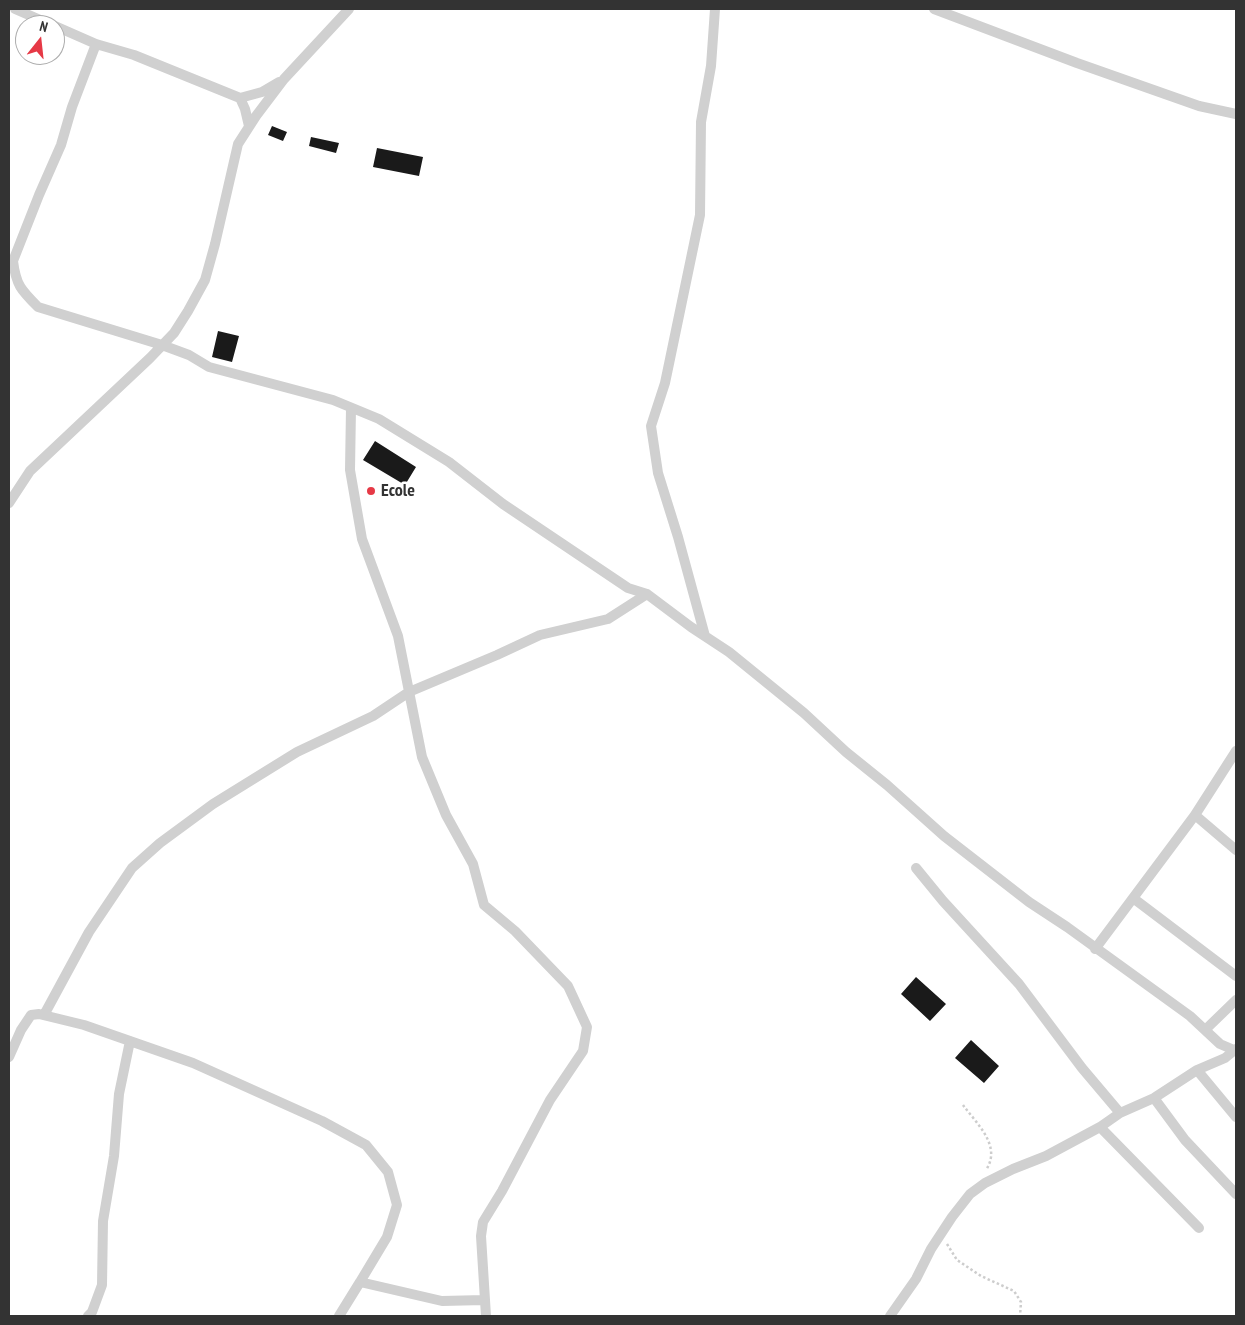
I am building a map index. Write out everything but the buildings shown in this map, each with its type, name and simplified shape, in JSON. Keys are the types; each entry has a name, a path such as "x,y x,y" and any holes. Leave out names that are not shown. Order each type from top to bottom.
{"street":[{"path":"15,9 28,15"},
{"path":"9,503 30,471 174,333 205,280 238,144 256,116 284,80 349,9"},
{"path":"705,636 658,473 651,426 665,383 700,215 700,122 711,66 715,9"},
{"path":"934,9 1077,64 1190,103 1236,114"},
{"path":"65,31 96,44 134,55 240,98 262,92 284,80"},
{"path":"96,44 72,107 61,145 11,264 23,292 38,307 162,345 189,355 209,366 333,400 379,419 449,462 502,504 628,588 647,594 729,652 804,713 846,752 887,785 944,836 1029,902 1067,927 1190,1016 1220,1044 1235,1050 1225,1058 1197,1070 1154,1098 1120,1113 1100,1127 1046,1156 985,1183 970,1194 952,1217 932,1248 916,1279 890,1316"},
{"path":"240,98 249,126"},
{"path":"351,408 350,470 362,539 398,636 422,757 446,815 473,864 484,905 515,931 568,986 587,1027 583,1051 550,1100 502,1191 483,1222 480,1236 486,1316"},
{"path":"44,1015 90,932 132,868 160,843 212,804 297,752 373,716 409,692 497,656 540,635 608,619 647,594"},
{"path":"1095,949 1194,815 1236,751"},
{"path":"1194,815 1236,850"},
{"path":"916,868 943,901 1019,984 1082,1068 1120,1113"},
{"path":"1133,898 1236,976"},
{"path":"1205,1030 1236,1000"},
{"path":"9,1057 21,1030 31,1015 44,1015 84,1025 193,1063 322,1121 366,1145 388,1172 398,1205 387,1237 340,1316"},
{"path":"88,1316 92,1312 102,1285 103,1221 114,1156 119,1094 130,1041"},
{"path":"1197,1070 1236,1117"},
{"path":"1154,1098 1185,1140 1236,1194"},
{"path":"1100,1127 1199,1228"},
{"path":"360,1282 442,1301 484,1300"}],"path":[{"path":"963,1105 986,1135 992,1148 990,1164 985,1172"},
{"path":"941,1234 957,1260 981,1276 1014,1291 1021,1302 1020,1316"}],"place":[{"name":"Ecole","path":"371,491"}]}
